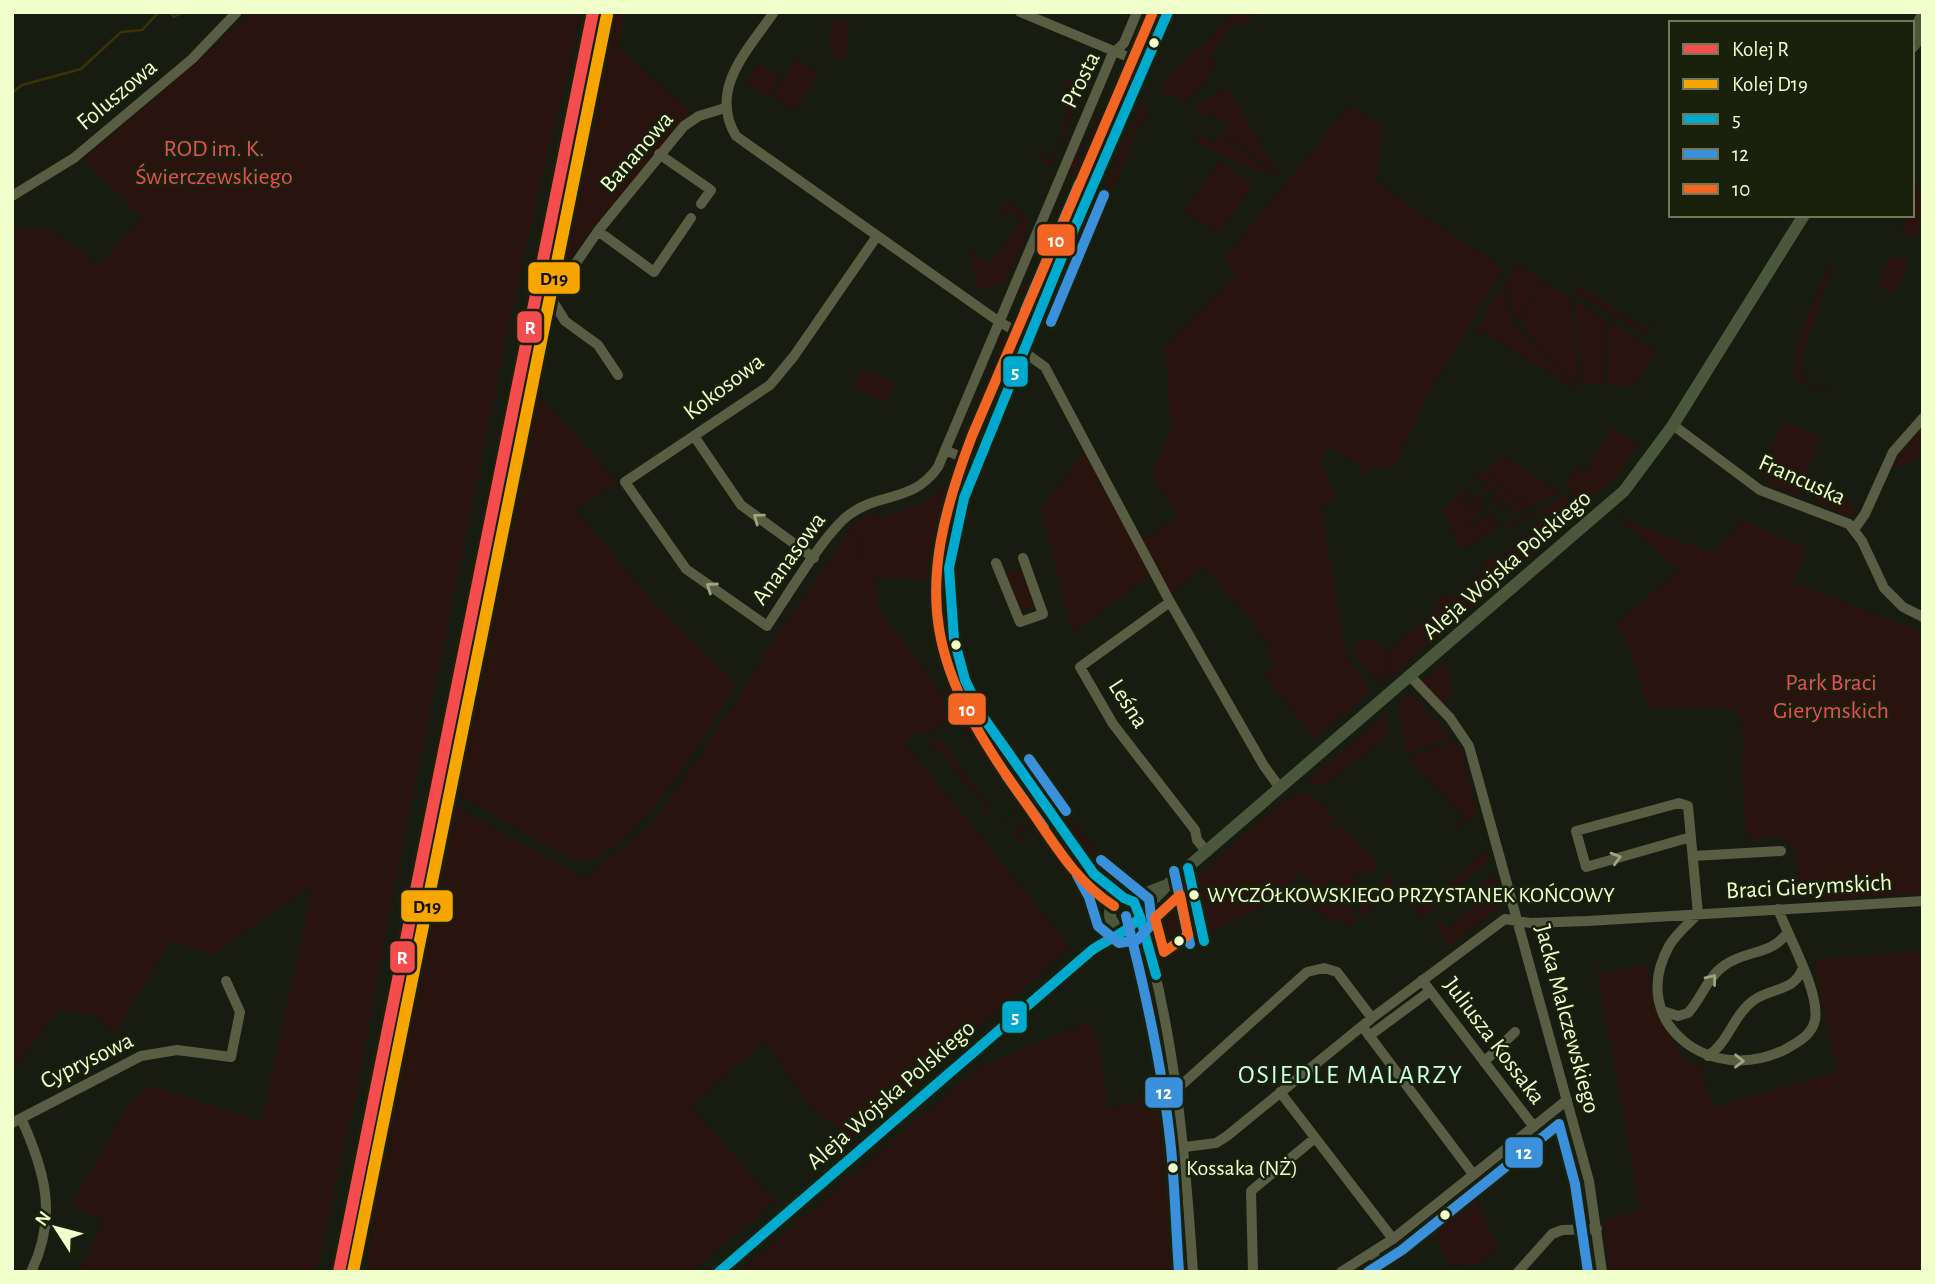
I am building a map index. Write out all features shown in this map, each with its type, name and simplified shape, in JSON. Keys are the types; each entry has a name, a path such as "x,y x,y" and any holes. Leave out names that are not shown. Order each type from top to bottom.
{"main road":[{"path":"1914,32 1923,14"},
{"name":"Aleja Wojska Polskiego","path":"719,1272 1092,950 1126,929 1167,885 1624,491 1673,425 1803,217"},
{"name":"Aleja Wojska Polskiego","path":"1092,950 1115,902 1167,885"},
{"path":"1127,899 1140,915"},
{"path":"1110,915 1126,929"}],"street":[{"name":"Foluszowa","path":"12,196 74,158 192,59 237,12"},
{"path":"774,12 728,82 725,108 731,128 742,143 998,321 1029,339"},
{"path":"1020,12 1145,64"},
{"name":"Prosta","path":"998,321 1107,67 1124,43 1137,12"},
{"path":"1110,915 1094,874 985,721 965,680 957,652 949,603 949,563 958,515 978,464 1168,12"},
{"name":"Bananowa","path":"528,390 545,308 598,231 659,154 692,120 725,108"},
{"path":"659,154 711,190 701,204"},
{"path":"598,231 654,272 691,218"},
{"name":"Kokosowa","path":"767,626 686,569 625,482 770,385 794,356 877,236"},
{"path":"552,300 565,321 598,345 618,375"},
{"name":"Ananasowa","path":"767,626 814,558 849,514 920,486 938,467 998,321"},
{"path":"1024,352 1045,367 1170,602 1264,766 1280,788"},
{"path":"1854,528 1866,514 1893,452 1923,418"},
{"name":"Francuska","path":"1673,425 1760,489 1843,520 1854,528 1884,588 1903,607 1923,617"},
{"path":"694,436 741,505 814,558"},
{"path":"945,450 978,464"},
{"path":"996,563 1020,622 1043,614 1023,558"},
{"name":"Leśna","path":"1170,602 1080,667 1113,724 1195,830 1196,840 1207,852"},
{"name":"Jacka Malczewskiego","path":"1410,676 1450,718 1469,746 1589,1181 1602,1272"},
{"name":"Braci Gierymskich","path":"1691,837 1586,867 1576,831 1679,803 1688,806 1693,856 1698,914"},
{"path":"1693,856 1781,851"},
{"path":"1094,874 1127,899"},
{"name":"Braci Gierymskich","path":"1519,922 1661,917 1923,901"},
{"path":"1698,914 1673,940 1660,975 1663,1011 1679,1038 1708,1056 1733,1062 1754,1061 1777,1053 1810,1032 1816,1013 1803,968 1778,909"},
{"path":"1140,915 1148,954 1158,984 1177,1089 1185,1147 1193,1272"},
{"path":"1661,917 1671,925 1673,940"},
{"name":"Juliusza Kossaka","path":"1185,1147 1216,1143 1372,1018 1505,919 1519,922"},
{"path":"1126,929 1148,954"},
{"path":"1663,1011 1678,1016 1688,1013 1711,978 1723,966 1740,957 1774,947 1787,933"},
{"path":"1177,1089 1307,972 1331,968 1372,1018"},
{"path":"1708,1056 1718,1049 1737,1017 1751,1002 1794,983 1803,968"},
{"name":"Cyprysowa","path":"17,1121 141,1056 177,1050 231,1056 240,1012 226,981"},
{"name":"Juliusza Kossaka","path":"1422,981 1534,1127"},
{"path":"1369,1036 1430,991"},
{"path":"1362,1026 1473,1174"},
{"path":"1484,1062 1515,1032"},
{"path":"1280,1092 1393,1239"},
{"path":"1341,1272 1393,1239 1567,1100"},
{"path":"17,1121 40,1163 48,1202 44,1238 31,1272"},
{"path":"1253,1272 1251,1191 1315,1138"},
{"path":"1518,1272 1552,1234 1563,1230 1597,1229"},
{"path":"1373,1252 1382,1272"}],"green space":[{"name":"ROD im. K. Świerczewskiego","path":"251,12 581,14 515,295 395,883 356,1095 316,1272 79,1272 104,1219 74,1208 77,1198 124,1112 142,1093 152,1086 262,1122 313,885 213,954 170,941 115,1034 92,1014 58,1010 18,1064 12,1064 12,229 49,228 99,265 143,218 126,201 127,197 118,194 83,159 196,63"},
{"path":"606,12 626,12 618,47 690,111 564,264"},
{"path":"1236,12 1256,12 1244,27 1234,21 1210,57 1217,63 1195,95 1184,101 1174,95 1162,94 1163,81"},
{"path":"832,20 849,21 847,55 840,60 834,58 830,51"},
{"path":"796,59 819,73 795,111 772,96"},
{"path":"759,63 780,77 768,97 746,83"},
{"path":"1086,76 1089,78 1050,167 1037,157 1039,154 1050,161 1059,142 1066,112 1066,81"},
{"path":"1229,89 1280,176 1223,133 1227,125 1207,112 1203,116 1197,112 1198,105"},
{"path":"1141,103 1147,106 1149,113 1139,127 1083,259 1088,262 1081,265 1072,262"},
{"path":"1349,106 1382,126 1376,180 1415,210 1500,266 1502,271 1425,400 1396,466 1372,468 1362,475 1360,465 1332,448 1325,451 1321,459 1334,496 1321,508 1346,655 1371,691 1315,738 1264,675 1276,665 1268,655 1272,650 1242,609 1204,567 1168,598 1154,573 1073,632 1041,509 1085,452 1138,541 1178,518 1152,473 1172,428 1168,398 1169,364 1163,347 1236,275 1224,259"},
{"path":"1091,115 1104,120 1031,295 1017,290 1021,285 1025,287 1044,244 1041,238 1047,222 1054,221 1073,175 1069,170 1074,157 1081,156 1095,121"},
{"path":"1103,133 1101,154 1040,297 1036,295"},
{"path":"1221,134 1277,177 1237,163 1195,140 1201,135 1215,143"},
{"path":"1219,161 1253,184 1219,234 1185,211"},
{"path":"1920,182 1923,217 1916,237 1898,230 1903,228 1907,217 1914,217 1914,198"},
{"path":"1008,202 1028,216 1025,239 1005,284 977,289 970,251 973,247 977,250 974,255 989,265 1021,221 1006,210 1002,215 998,213 1004,203"},
{"path":"1890,255 1909,262 1896,293 1879,287"},
{"path":"1830,262 1833,265 1802,354 1801,370 1807,381 1838,396 1796,380 1795,367 1800,336"},
{"path":"1515,263 1541,279 1520,321 1512,308 1509,293 1510,277"},
{"path":"1507,277 1507,302 1515,322 1532,344 1580,392 1484,332 1479,336 1476,332"},
{"path":"1543,281 1571,298 1578,383 1542,352 1523,327 1526,311"},
{"path":"1577,285 1646,329 1653,322 1645,335 1574,292"},
{"path":"1575,301 1606,320 1604,384 1582,383"},
{"path":"1608,321 1656,351 1634,386 1607,385"},
{"path":"1001,333 1013,337 967,454 952,446 958,447 1001,345 996,342"},
{"path":"1017,341 1020,347 976,456 971,456"},
{"path":"862,369 895,384 886,403 853,388"},
{"path":"530,385 618,482 576,510 650,598 736,684 689,761 645,818 621,841 598,856 576,862 450,790 520,479"},
{"path":"1787,422 1820,437 1803,486 1803,494 1799,496 1779,490 1761,474 1782,424"},
{"path":"1612,428 1637,444 1619,475 1577,512 1570,504 1572,490 1565,486 1576,467 1585,472"},
{"path":"1923,428 1923,457 1893,470 1898,456"},
{"path":"1503,456 1558,490 1558,493 1506,517 1511,507 1526,495 1500,509 1497,505 1516,488 1495,503 1492,499 1505,483 1485,492 1482,488 1499,471 1485,482 1475,479"},
{"path":"948,483 931,549 928,582 897,576 874,580 880,610 945,697 941,708 947,708 947,701 951,698 958,711 965,710 927,734 914,734 905,743 1071,948 850,1138 807,1103 766,1041 762,1044 691,1106 775,1202 691,1272 367,1272 390,1094 441,799 585,878 653,823 737,701 771,643 838,549 850,526 870,574 852,526 853,521 876,512 879,518 926,502"},
{"path":"1471,486 1467,498 1459,505 1478,495 1482,499 1462,516 1483,502 1487,505 1467,527 1493,513 1496,517 1473,538 1498,519 1501,524 1465,549 1461,547 1442,510"},
{"path":"1840,490 1858,514 1848,515 1816,502 1817,496"},
{"path":"1569,493 1567,518 1543,513 1531,516 1510,530 1507,526 1554,502"},
{"name":"Park Braci Gierymskich","path":"1617,517 1714,554 1742,520 1806,548 1794,583 1923,632 1923,894 1824,899 1799,889 1795,846 1776,836 1747,840 1742,773 1744,728 1736,708 1649,709 1625,635 1616,624 1679,570"},
{"path":"1547,522 1562,528 1385,682 1389,650 1439,608 1436,602 1446,593 1454,597 1486,570 1482,564 1491,557 1496,562 1533,530 1531,524"},
{"path":"1023,567 1037,606 1019,613 1005,573"},
{"path":"1356,642 1377,642 1389,654 1380,685 1355,654"},
{"path":"1447,660 1453,696 1445,698 1450,713 1423,685 1423,681"},
{"path":"1410,693 1452,738 1407,753 1397,704"},
{"path":"1386,713 1389,725 1384,739 1326,784 1317,786 1308,781"},
{"path":"969,716 991,749 989,758 980,755 975,742 957,723 946,730 944,727"},
{"path":"934,739 941,740 990,807 988,812 982,812 987,807 966,783 959,785 963,779 935,747 928,748"},
{"path":"1455,741 1461,751 1478,815 1456,830 1454,829 1464,818 1408,757"},
{"path":"1000,764 1028,800 1027,804 1004,821 1002,818 1012,815 1018,807 1005,785 994,774 994,765"},
{"path":"1302,793 1312,796 1315,804 1321,800 1335,820 1330,825 1334,830 1342,826 1377,862 1377,868 1369,875 1362,871 1354,878 1359,892 1349,898 1342,893 1342,884 1328,880 1324,889 1312,885 1303,873 1295,874 1296,881 1263,898 1266,906 1207,933 1197,878 1264,817 1279,805"},
{"path":"1055,799 1116,875 1111,885 1094,865 1094,859 1053,802"},
{"path":"1037,815 1089,886 1079,885 1076,879 1069,878 1028,824 1019,831 1026,843 1022,845 1013,831"},
{"path":"1487,850 1490,859 1423,918 1404,897 1407,894 1421,908"},
{"path":"1391,873 1394,883 1391,889 1365,916 1361,914 1358,909 1361,903"},
{"path":"1494,874 1503,904 1450,945 1437,929 1441,922 1448,929 1489,892 1483,884"},
{"path":"1181,892 1185,895 1177,901 1180,915 1189,920 1192,930 1182,943 1162,952 1155,946 1148,920"},
{"path":"1308,896 1325,903 1352,908 1356,918 1348,928 1344,922 1329,919 1303,901"},
{"path":"1923,951 1923,1272 1610,1272 1603,1219 1641,1212 1597,969 1607,973 1646,964 1659,1015 1685,1062 1700,1065 1713,1107 1838,1072 1815,960"},
{"path":"1089,1021 1097,1039 1109,1109 1171,1091 1179,1146 1187,1272 739,1272 978,1068"},
{"path":"1471,1187 1498,1247 1483,1263 1448,1265 1431,1220"}],"waterway":[{"path":"12,93 22,85 81,69 121,32 142,30 159,12"},
{"path":"170,12 174,17 183,12"}],"rail line":[{"name":"R","path":"339,1272 593,12"},
{"name":"D19","path":"353,1272 607,15"}],"transit line":[{"name":"10","path":"1114,906 1088,885 1066,860 994,757 968,713 950,671 939,630 936,588 941,543 953,493 972,436 1153,12"},
{"name":"5","path":"719,1272 1092,950 1124,931 1140,917 1134,902 1124,898 1094,874 983,717 965,680 954,639 949,568 964,498 1062,257 1168,12"},
{"name":"12","path":"1025,311 1079,184"},
{"name":"12","path":"1051,322 1104,195"},
{"name":"12","path":"1029,759 1066,811"},
{"name":"12","path":"1006,775 1044,828"},
{"name":"12","path":"1077,875 1089,897 1098,926 1119,943 1137,940 1152,924 1149,899 1101,860"},
{"name":"5","path":"1188,868 1204,941"},
{"name":"12","path":"1174,871 1190,944"},
{"name":"10","path":"1180,895 1188,935 1164,952 1155,918 1180,895"},
{"name":"12","path":"1126,916 1147,1003 1168,1119 1179,1272"},
{"name":"5","path":"1140,917 1156,975"},
{"name":"12","path":"1368,1272 1402,1250 1559,1124 1575,1184 1588,1272"}],"place":[{"name":"WYCZÓŁKOWSKIEGO PRZYSTANEK KOŃCOWY","path":"1194,895"},
{"name":"Kossaka (NŻ)","path":"1173,1168"}],"district":[{"name":"OSIEDLE MALARZY","path":"1351,1075"}]}
